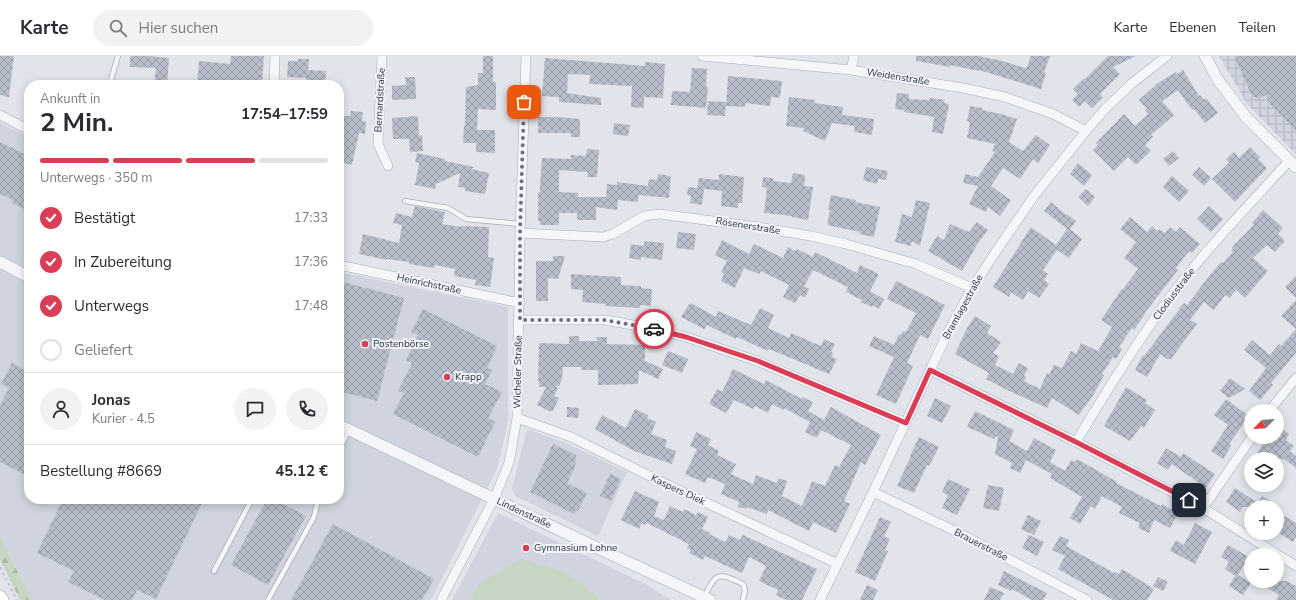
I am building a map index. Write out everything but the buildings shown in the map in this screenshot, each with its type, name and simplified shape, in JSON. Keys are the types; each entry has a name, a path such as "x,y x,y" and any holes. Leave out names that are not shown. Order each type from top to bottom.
{"street":[{"path":"274,80 275,56"},
{"name":"Bernardstraße","path":"382,56 378,144 388,166"},
{"name":"Wicheler Straße","path":"441,600 494,499 509,463 517,418 520,320 520,224 526,56"},
{"name":"Weidenstraße","path":"702,56 851,70 963,88 1005,97 1053,114 1086,132"},
{"path":"851,70 854,56"},
{"name":"Bramlagestraße","path":"820,600 874,492 948,332 972,288 1034,196 1105,109 1149,69 1167,56"},
{"path":"1205,56 1218,80 1246,117 1293,164"},
{"path":"0,115 24,127"},
{"name":"Clodiusstraße","path":"1076,442 1118,373 1165,304 1211,246 1293,164"},
{"name":"Rösenerstraße","path":"520,233 603,237 613,234 644,216 660,214 773,230 846,244 916,264 972,288"},
{"path":"0,262 24,274"},
{"name":"Heinrichstraße","path":"344,266 520,303"},
{"path":"520,320 605,320 655,329 686,337 758,361 906,423"},
{"path":"930,370 1076,442 1203,508 1296,566"},
{"path":"1275,404 1296,378"},
{"name":"Kaspers Diek","path":"517,418 571,437 668,485 838,564"},
{"name":"Lindenstraße","path":"344,427 707,599"},
{"path":"1203,508 1247,444"},
{"name":"Brauerstraße","path":"874,492 957,532 1087,600"}],"lane":[{"path":"111,80 118,56"},
{"path":"405,201 448,208 466,219 520,224"},
{"path":"214,571 249,504"},
{"path":"268,600 314,517 317,504"},
{"path":"707,599 712,581 718,576 724,575 743,584 745,590 743,600"}],"path":[{"path":"0,567 17,600"}],"shaded area":[{"path":"1219,56 1296,56 1296,154 1247,104"},
{"path":"0,123 24,135 24,504 344,504 344,273 508,307 508,422 497,469 431,600 32,600 0,537"},
{"path":"527,429 566,443 627,472 598,536 515,496 512,488"},
{"name":"Gymnasium Lohne","path":"498,513 645,584 671,600 452,600"}],"green space":[{"path":"0,537 32,600 20,600 0,560"},
{"path":"522,559 569,574 602,600 471,600 480,583"}],"way so far":[{"path":"524,102 520,233 520,320 605,320 654,329"}],"place":[{"name":"Postenbörse","path":"365,344"},
{"name":"Krapp","path":"447,377"},
{"name":"Gymnasium Lohne","path":"526,548"}],"route":[{"path":"654,329 686,337 758,361 906,423 930,370 1189,500"}]}
